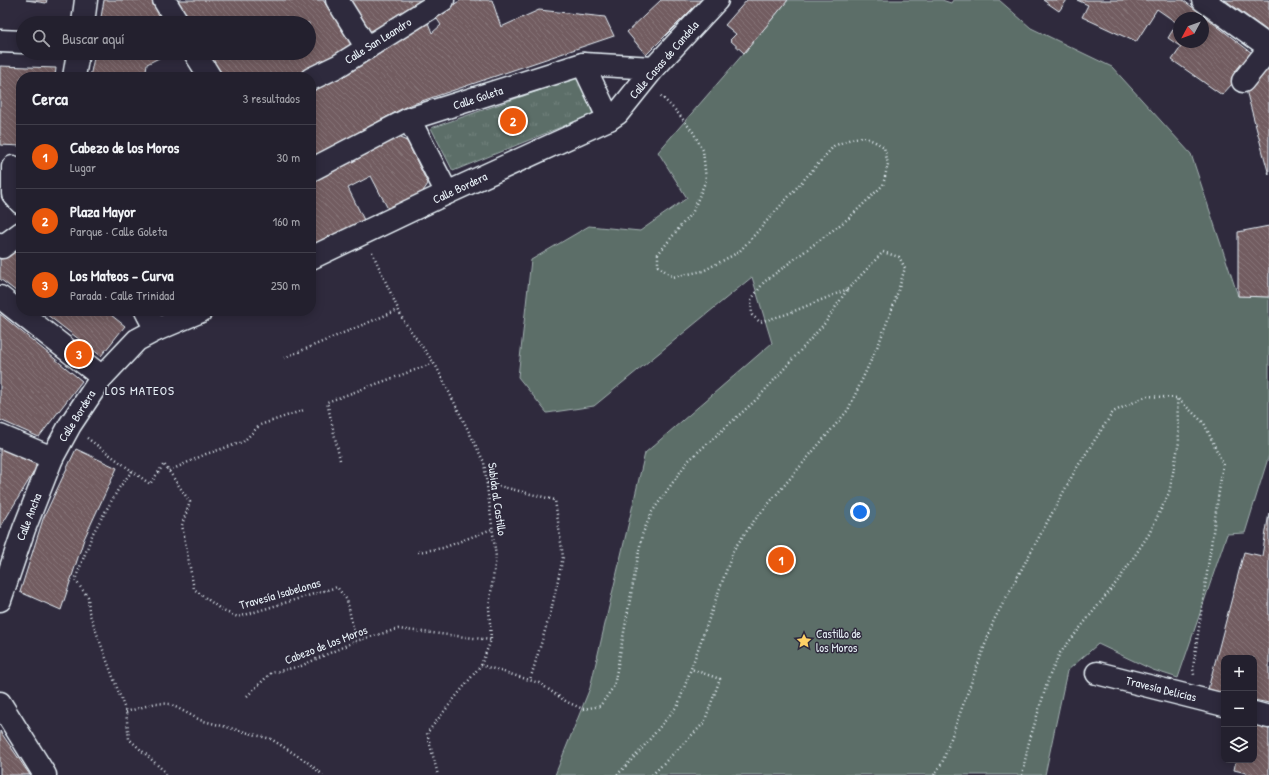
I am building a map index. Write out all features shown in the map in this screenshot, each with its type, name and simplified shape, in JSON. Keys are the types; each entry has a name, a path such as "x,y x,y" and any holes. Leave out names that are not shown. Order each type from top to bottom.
{"street":[{"path":"84,16 86,0"},
{"path":"164,0 174,16"},
{"path":"337,0 367,48"},
{"name":"Calle San Leandro","path":"316,77 338,66 443,0"},
{"name":"Calle Casas de Candela","path":"609,119 618,113 649,75 717,0"},
{"path":"1203,0 1268,47 1264,56 1243,81"},
{"path":"0,41 16,42"},
{"path":"75,72 77,60"},
{"path":"199,60 207,72"},
{"path":"583,64 609,119"},
{"name":"Calle Goleta","path":"316,167 409,119 583,64 649,75"},
{"path":"409,119 446,194"},
{"name":"Calle Bordera","path":"316,256 609,119"},
{"path":"11,167 13,194 16,197"},
{"path":"0,244 2,246 16,236"},
{"path":"0,297 16,310"},
{"path":"24,316 102,377"},
{"name":"Calle Bordera","path":"52,458 70,425 102,377 137,340 151,320 173,316"},
{"path":"0,436 52,458"},
{"name":"Calle Ancha","path":"0,600 24,529 52,458"},
{"name":"Travesía Delicias","path":"1097,673 1221,705"},
{"path":"0,703 45,775"},
{"path":"1257,714 1269,717"}],"path":[{"path":"649,75 660,94 693,132 703,150 706,180 693,211 658,254 658,266 673,276 702,271 739,252 834,146 856,137 870,139 884,147 888,164 883,185 849,218 764,282 751,300 752,314 760,322 787,314 848,289"},
{"name":"Subida al Castillo","path":"363,233 402,320 434,363 484,462 487,483 496,557 489,607 491,640 481,665 427,733 438,775"},
{"path":"481,665 539,683 568,702 583,709 600,706 614,686 642,535 652,512 688,461 758,398 825,323 848,289 883,252 899,257 905,268 894,304 879,342 848,410 754,521 734,549 678,705 640,751 617,775"},
{"path":"284,358 398,310"},
{"path":"340,460 327,402 434,363"},
{"path":"934,775 942,763 994,620 1076,468 1113,412 1147,396 1177,398 1204,423 1222,464 1193,668 1199,699"},
{"path":"1022,775 1029,742 1049,677 1060,653 1120,578 1149,534 1169,493 1179,442 1177,398"},
{"path":"70,425 150,484 164,464 169,471 206,454 243,442 260,425 304,410"},
{"name":"Travesía Isabelonas","path":"169,471 190,502 182,525 194,589 223,611 238,617 337,588 347,600 356,641"},
{"path":"132,472 119,488 93,533 75,580 88,597 89,612 126,712 129,739 164,771 166,775"},
{"path":"487,483 555,500 563,557 551,611 530,680"},
{"path":"418,552 442,548 492,529"},
{"name":"Cabezo de los Moros","path":"248,696 271,673 301,666 356,641 398,629 491,640"},
{"path":"652,775 704,723 720,679 691,669"},
{"path":"126,712 156,703 170,704 200,720 271,739 306,761 323,775"}],"green space":[{"path":"788,0 942,0 951,3 953,0 999,0 1031,28 1112,67 1191,154 1238,296 1269,297 1269,455 1245,533 1227,534 1178,678 1153,670 1098,644 1067,671 1045,775 555,775 590,688 645,453 772,343 752,277 594,406 547,413 518,377 531,260 589,226 640,231 687,198 658,152"},
{"path":"578,77 593,114 453,171 431,128"}],"building":[{"path":"26,0 47,0 46,3"},
{"path":"104,0 153,0 163,16 101,16"},
{"path":"177,0 323,0 354,46 305,72 218,72 211,60 316,60 316,16 186,16"},
{"path":"349,0 421,0 422,3 370,34"},
{"path":"461,0 492,0 501,27 539,10 605,17 614,36 407,106 316,155 316,88 357,68 427,20 432,33 441,25 435,16"},
{"path":"661,0 701,0 646,55 627,32"},
{"path":"747,0 788,0 744,53 730,40 736,34 725,25"},
{"path":"1043,0 1067,0 1059,11"},
{"path":"1077,0 1183,0 1199,12 1173,12 1173,20 1157,9 1136,42 1082,17 1088,5"},
{"path":"1225,0 1269,0 1269,32"},
{"path":"1209,20 1252,53 1253,61 1222,95 1172,60 1180,48 1209,48"},
{"path":"1173,30 1173,41 1168,38"},
{"path":"94,60 155,60 147,64 146,72 91,72"},
{"path":"1269,61 1269,175 1246,90"},
{"path":"0,66 56,68 56,72 16,72 16,146 0,145"},
{"path":"395,136 407,141 428,184 421,194 388,209 371,176 348,188 365,222 316,246 316,177"},
{"path":"1269,226 1269,297 1238,296 1238,232"},
{"path":"16,241 16,291 0,279 0,252"},
{"path":"0,314 82,381 39,437 0,420"},
{"path":"49,316 112,316 125,326 101,356"},
{"path":"0,448 38,465 0,528"},
{"path":"76,449 117,468 84,539 61,610 20,592 43,519"},
{"path":"1269,513 1269,703 1257,701 1257,655 1221,655 1221,692 1208,689 1244,552 1262,556"},
{"path":"1257,726 1269,728 1269,775 1255,775 1234,770 1235,763 1257,763"},
{"path":"0,731 30,775 0,775"}],"place":[{"name":"Plaza Mayor","path":"513,121"},
{"name":"Los Mateos - Curva","path":"79,354"},
{"name":"Cabezo de los Moros","path":"781,560"},
{"name":"Castillo de los Moros","path":"804,641"}],"district":[{"name":"LOS MATEOS","path":"140,390"}]}
